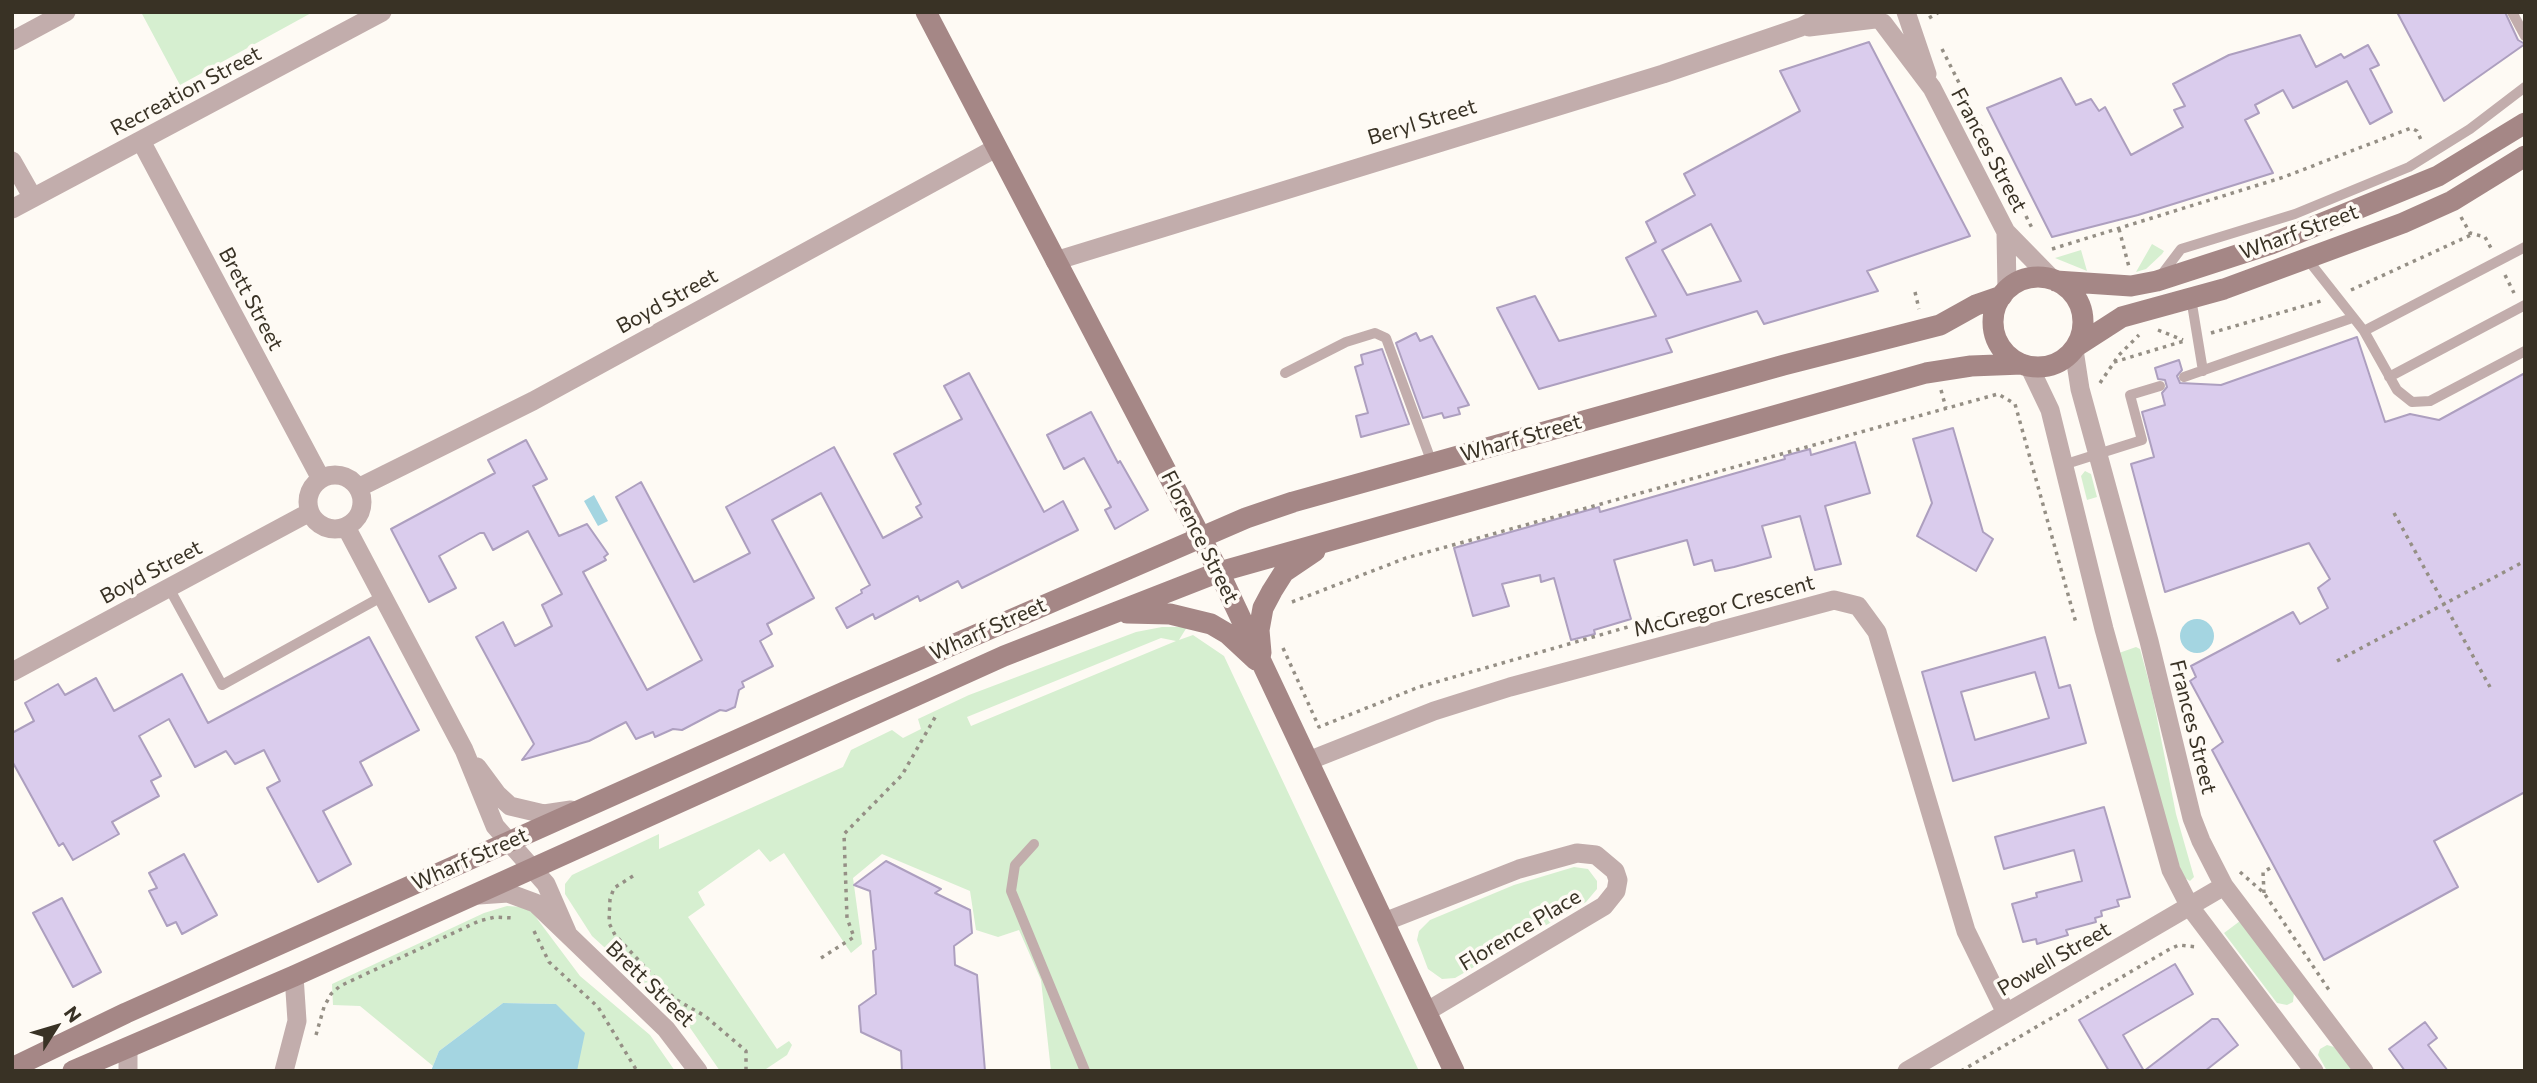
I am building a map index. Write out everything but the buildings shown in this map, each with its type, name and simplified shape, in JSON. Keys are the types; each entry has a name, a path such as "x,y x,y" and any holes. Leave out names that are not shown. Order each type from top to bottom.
{"main road":[{"name":"Florence Street","path":"926,12 1219,572 1454,1071"},
{"name":"Wharf Street","path":"2054,280 2101,286 2157,281 2271,244 2345,216 2455,167 2525,123"},
{"name":"Wharf Street","path":"2076,348 2122,317 2308,260 2452,201 2525,156"},
{"path":"2028,279 2054,280 2068,289 2078,301 2083,316 2082,331 2076,348 2053,365 2025,365 2010,358 1995,335 1993,321 2004,293 2028,279"},
{"name":"Wharf Street","path":"12,1068 126,1013 1200,537 1293,502 1831,352 1940,325 2004,293"},
{"name":"Wharf Street","path":"73,1071 294,976 1004,656 1219,572 1926,373 1971,366 2025,365"},
{"path":"1265,669 1259,629 1263,608 1272,591 1284,572 1336,540"},
{"path":"1116,613 1170,614 1211,624 1228,634 1265,669"}],"street":[{"path":"12,41 66,12"},
{"name":"Recreation Street","path":"12,209 382,12"},
{"name":"Beryl Street","path":"1055,261 1663,74 1801,27 1829,12"},
{"path":"1875,18 1896,21 1905,12"},
{"name":"Frances Street","path":"1905,12 1932,89 2006,232 2054,280"},
{"name":"Beryl Street","path":"1801,27 1875,18"},
{"name":"Frances Street","path":"1875,18 1932,89"},
{"name":"Brett Street","path":"141,141 321,479"},
{"name":"Boyd Street","path":"358,488 533,401 996,148"},
{"path":"12,161 33,198"},
{"name":"Frances Street","path":"2004,293 2006,232"},
{"name":"Frances Street","path":"2076,348 2080,389 2192,818 2212,866 2224,886 2364,1071"},
{"path":"2025,365 2050,410 2107,640 2171,870 2189,908 2314,1071"},
{"path":"329,476 346,477 358,488 362,506 359,514 346,527 326,527 310,512 310,494 321,479 329,476"},
{"name":"Boyd Street","path":"12,672 310,512"},
{"name":"Brett Street","path":"346,527 464,750 495,826 554,896 567,932"},
{"name":"McGregor Crescent","path":"1308,761 1434,711 1510,687 1834,600 1858,606 1877,632 1966,932 2006,1013"},
{"name":"Brett Street","path":"464,750 496,794 510,806 544,814 585,809"},
{"name":"Florence Place","path":"1384,922 1519,869 1577,853 1597,855 1615,872 1618,880 1616,891 1604,906 1426,1012"},
{"name":"Powell Street","path":"1911,1070 2224,886"},
{"name":"Brett Street","path":"466,897 500,893 523,897 567,932 592,961 666,1029 698,1071"},
{"path":"284,1071 297,1021 294,976"},
{"path":"128,1047 128,1071"}],"lane":[{"path":"2512,12 2525,36"},
{"path":"2157,281 2181,249 2295,214 2427,157 2470,130 2525,87"},
{"path":"2364,331 2525,247"},
{"path":"2308,260 2364,331 2403,397 2412,402 2430,401 2525,351"},
{"path":"2191,298 2203,371"},
{"path":"2389,377 2523,306"},
{"path":"2184,377 2352,318"},
{"path":"1285,373 1346,342 1375,333 1386,338 1432,463"},
{"path":"2063,465 2142,440 2130,395 2160,386"},
{"path":"169,588 222,685 383,596"},
{"path":"1034,844 1015,865 1011,891 1085,1071"}],"path":[{"path":"1930,27 1927,20 1939,12"},
{"path":"1939,45 2038,239"},
{"path":"2043,246 2053,250 2284,177 2411,128 2417,131 2427,157"},
{"path":"2452,201 2473,234"},
{"path":"2119,229 2130,269"},
{"path":"2198,337 2376,281 2473,234 2486,237 2523,306"},
{"path":"1915,292 1919,312"},
{"path":"2099,384 2114,362 2146,328"},
{"path":"2114,362 2186,341 2153,329"},
{"path":"1941,389 1946,408"},
{"path":"1285,609 1292,601 1406,558 1998,394 2015,404 2077,623"},
{"path":"2394,513 2490,687"},
{"path":"2337,661 2525,561"},
{"path":"1282,647 1319,727 1419,687 1680,612"},
{"path":"821,958 854,937 847,918 844,834 902,775 937,714"},
{"path":"2264,893 2263,872 2274,866"},
{"path":"2236,868 2264,893 2322,975 2331,993"},
{"path":"633,876 614,888 610,900 610,923 615,935 675,999 705,1016 746,1051 746,1071"},
{"path":"2254,901 2264,893"},
{"path":"314,1044 324,1007 340,986 479,921 495,917 524,920"},
{"path":"533,930 549,962 598,1007 637,1071"},
{"path":"606,944 615,935"},
{"path":"1961,1071 2168,950 2179,945 2199,947 2203,943"}],"green space":[{"path":"141,12 313,12 180,85"},
{"path":"2152,244 2164,251 2146,269 2136,272"},
{"path":"2081,250 2087,271 2055,258"},
{"path":"2085,471 2091,474 2097,497 2087,500 2081,476"},
{"path":"1162,627 1187,627 1179,640 1193,635 1224,656 1419,1071 1051,1071 1041,980 1019,930 998,937 976,930 970,891 882,854 853,878 862,944 851,953 784,853 770,862 759,849 698,892 705,905 688,917 777,1049 789,1041 792,1045 787,1055 763,1071 720,1071 686,1022 592,936 565,894 565,884 572,875 659,834 659,849 843,767 851,750 892,730 903,738 921,729 918,719 969,695 1136,632","holes":["1161,638 1176,641 971,726 967,717"]},
{"path":"2136,647 2140,649 2152,693 2176,814 2194,877 2190,881 2185,878 2175,856 2119,653"},
{"path":"1574,867 1588,869 1597,881 1597,889 1586,902 1455,978 1442,979 1428,969 1417,940 1419,931 1430,920 1514,885"},
{"path":"507,906 522,907 532,912 580,976 650,1035 675,1071 577,1071 556,1004 503,1003 439,1051 433,1066 360,1006 333,1005 332,984 484,913"},
{"path":"2240,921 2294,993 2293,1002 2287,1005 2277,1003 2224,933"},
{"path":"2327,1045 2334,1047 2353,1071 2327,1071 2318,1055 2320,1049"}],"water":[{"path":"594,495 608,521 598,526 584,501"},
{"path":"2197,619 2209,624 2214,636 2209,648 2197,653 2185,648 2180,636 2185,624"},
{"path":"503,1003 556,1004 585,1033 577,1071 431,1071 439,1051"}]}
